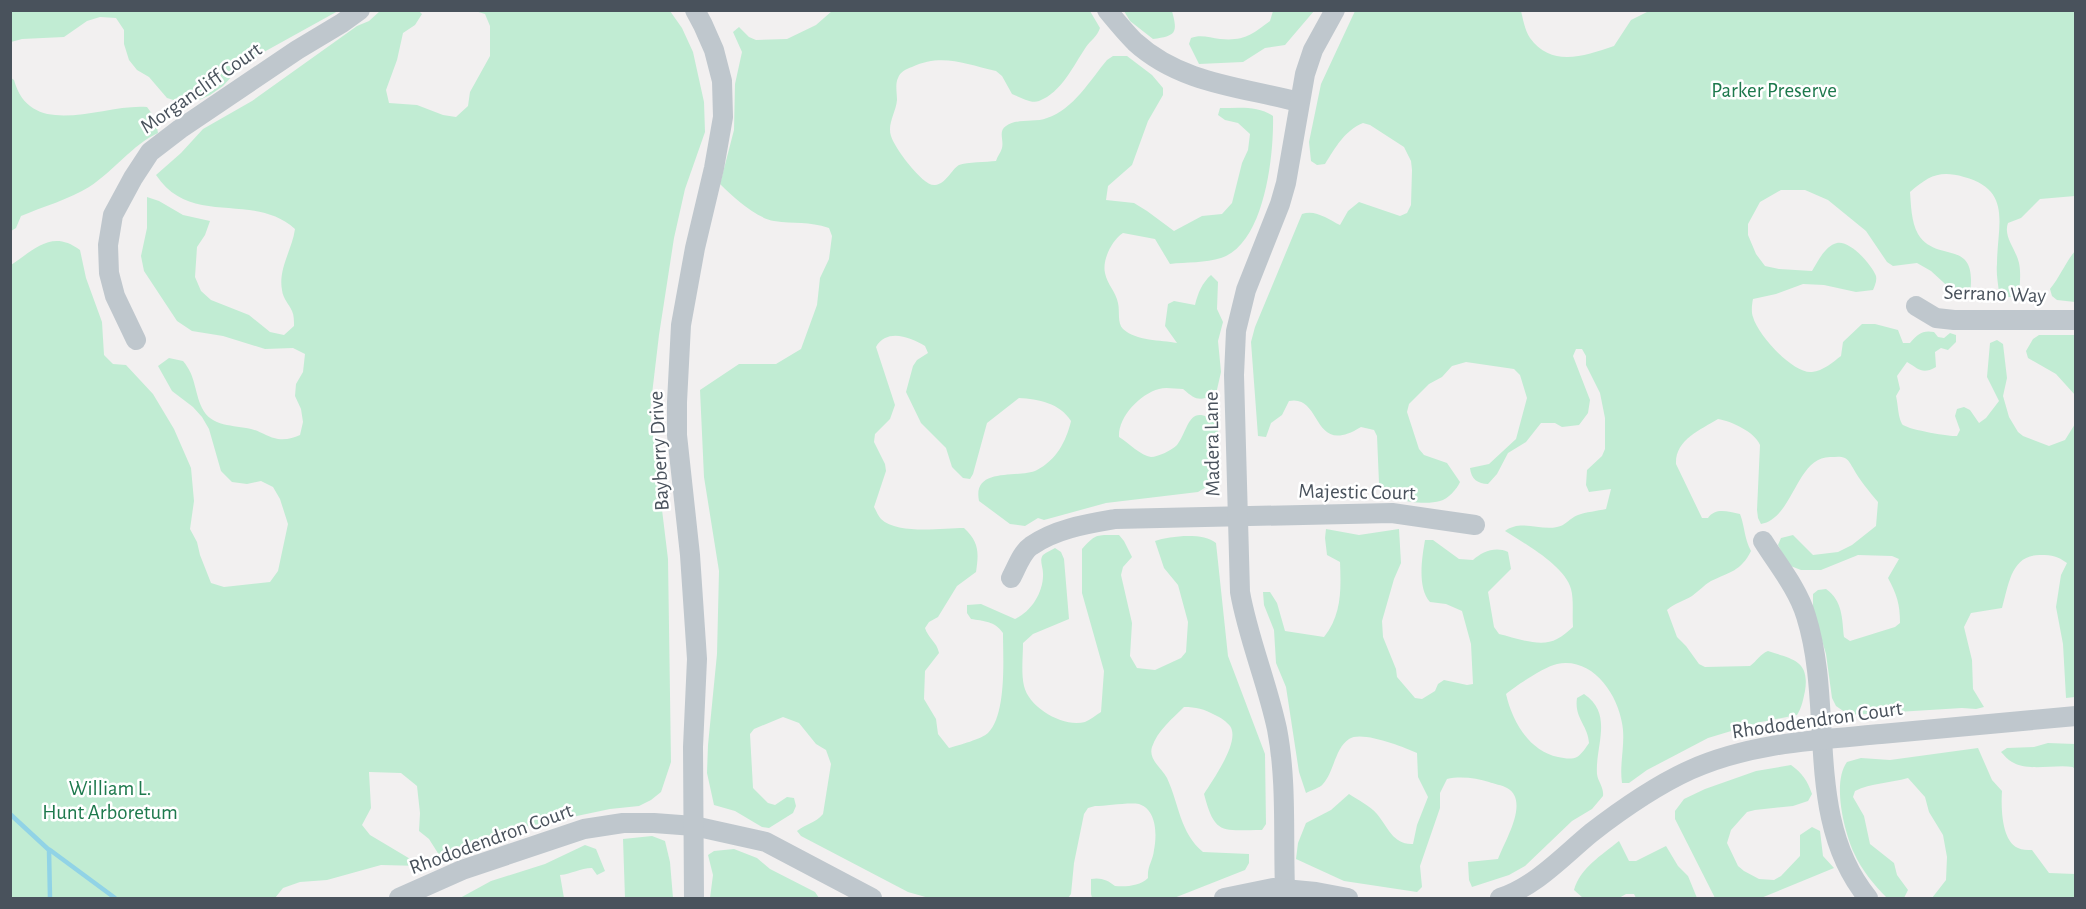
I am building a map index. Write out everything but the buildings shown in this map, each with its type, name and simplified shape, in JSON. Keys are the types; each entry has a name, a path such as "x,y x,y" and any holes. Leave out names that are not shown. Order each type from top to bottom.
{"street":[{"name":"Morgancliff Court","path":"136,340 115,296 109,273 108,245 113,214 150,152 180,129 360,10"},
{"name":"Bayberry Drive","path":"694,898 693,747 697,659 686,511 677,435 677,402 681,325 723,117 720,71 711,42 695,10"},
{"path":"1107,10 1134,41 1176,69 1222,86 1299,102"},
{"name":"Madera Lane","path":"1286,889 1281,759 1276,728 1244,616 1238,568 1234,375 1236,331 1246,290 1286,183 1299,102 1313,50 1323,28 1335,10"},
{"name":"Serrano Way","path":"1916,306 1936,318 1953,320 2076,320"},
{"name":"Majestic Court","path":"1011,578 1029,547 1080,525 1115,519 1392,513 1475,525"},
{"path":"1763,541 1792,587 1806,615 1813,650 1828,807 1843,856 1851,873 1868,898"},
{"name":"Rhododendron Court","path":"1500,898 1518,891 1537,879 1623,808 1651,790 1689,770 1721,757 1755,748 1823,739 2076,716"},
{"name":"Rhododendron Court","path":"399,898 462,870 584,829 623,823 694,826 766,842 872,898"},
{"path":"1224,898 1273,888 1348,898"}],"green space":[{"path":"11,10 338,11 244,63 223,86 210,95 197,101 180,102 167,98 149,77 137,70 129,60 124,44 124,30 116,18 100,17 87,21 64,37 22,39 11,42"},
{"name":"William L. Hunt Arboretum","path":"380,11 419,11 422,14 415,25 403,33 397,60 386,90 389,103 417,105 443,115 456,117 468,106 470,92 490,56 490,26 485,14 475,11 670,11 682,28 693,52 704,102 705,132 685,189 674,238 650,411 668,559 671,762 661,792 639,806 610,809 501,832 441,858 429,839 419,831 417,786 401,773 369,772 371,808 362,825 370,835 422,866 381,865 327,880 300,882 283,888 275,898 11,898 11,265 36,248 52,241 61,241 80,250 86,278 102,322 104,355 113,364 126,365 153,394 174,429 191,468 194,501 190,529 197,542 211,583 224,587 270,582 278,571 288,524 280,499 273,487 261,481 247,484 232,482 221,471 209,429 202,417 172,391 158,366 169,358 183,361 193,378 199,402 211,419 284,439 300,435 303,422 301,409 295,396 296,384 303,372 305,354 293,348 265,349 223,336 192,331 177,321 144,271 141,256 147,228 147,197 183,215 210,221 197,247 195,277 201,291 211,300 249,315 270,332 284,335 294,326 293,313 284,296 281,282 295,229 278,218 260,212 204,205 187,200 170,191 156,175 203,129 252,101 357,26 369,21"},
{"path":"832,11 1090,11 1100,28 1061,85 1047,97 1036,102 1012,94 1002,76 996,71 964,63 933,61 902,72 897,83 897,100 890,127 891,136 897,149 910,165 923,180 930,184 939,184 959,165 996,161 1002,148 1002,130 1006,126 1056,114 1081,93 1107,60 1113,56 1127,56 1152,75 1163,88 1163,95 1148,121 1132,165 1108,186 1106,200 1134,203 1174,231 1202,216 1222,214 1232,203 1242,163 1248,150 1250,134 1238,123 1225,120 1218,115 1220,108 1261,110 1273,116 1269,174 1264,196 1248,235 1236,249 1215,260 1170,264 1155,239 1123,233 1106,256 1104,268 1118,303 1121,326 1135,336 1177,343 1165,326 1168,304 1174,301 1195,305 1201,288 1211,275 1218,282 1217,309 1223,322 1218,341 1221,372 1216,394 1198,399 1183,389 1168,388 1152,392 1138,401 1126,414 1119,437 1139,452 1151,457 1165,453 1177,445 1195,416 1207,417 1217,423 1219,452 1216,471 1206,487 1198,492 1106,503 1044,520 1038,518 1025,526 1010,524 979,501 979,490 983,483 990,478 1029,472 1044,466 1059,450 1071,421 1055,406 1034,399 1019,398 987,423 973,474 970,479 963,478 952,467 946,448 921,423 906,392 913,366 917,360 928,353 925,346 906,337 892,336 881,341 876,347 895,405 890,419 875,434 874,442 886,471 874,507 881,519 898,527 921,530 964,528 973,538 977,548 976,572 957,586 938,617 929,622 925,628 939,653 925,671 924,699 936,719 938,734 949,748 970,742 988,733 998,713 1003,685 1003,633 993,624 971,619 967,613 967,605 981,604 1015,619 1021,616 1039,594 1043,580 1041,559 1043,555 1055,548 1061,552 1064,559 1069,619 1033,634 1023,643 1023,681 1027,694 1040,709 1067,722 1085,722 1101,712 1104,671 1082,593 1082,549 1091,540 1101,535 1119,535 1124,541 1132,557 1123,567 1121,575 1132,623 1130,656 1137,668 1155,670 1181,658 1186,652 1188,622 1178,585 1164,568 1155,541 1186,536 1203,537 1210,540 1216,543 1228,656 1265,754 1266,824 1262,830 1229,830 1222,828 1212,817 1204,794 1219,771 1232,741 1230,726 1217,716 1204,710 1184,707 1161,730 1154,741 1151,752 1167,778 1181,818 1195,844 1203,852 1249,854 1249,863 1245,870 1174,898 1092,898 1091,879 1101,879 1115,886 1124,886 1137,884 1148,878 1155,837 1152,817 1145,807 1139,804 1124,804 1095,806 1088,808 1084,814 1074,863 1071,894 1068,898 929,898 908,892 801,836 797,831 823,814 831,764 826,750 816,744 799,723 783,717 754,729 750,734 753,788 768,803 775,805 787,797 794,798 796,806 793,813 769,828 762,827 735,811 714,805 707,773 717,654 719,571 704,477 700,390 739,364 776,364 801,349 817,305 820,278 829,259 832,236 829,228 774,221 760,216 738,201 720,184 734,130 735,84 742,52 733,32 739,27 749,37 756,40 787,39 816,25"},
{"path":"1124,11 1172,11 1175,29 1171,35 1153,39 1130,21"},
{"path":"1273,11 1314,11 1285,45 1265,48 1243,62 1199,64 1189,44 1191,38 1202,36 1220,39 1242,38 1270,21"},
{"name":"Parker Preserve","path":"1355,11 1521,11 1528,35 1539,47 1548,53 1569,57 1614,46 1631,20 1649,11 2075,11 2075,196 2040,199 2021,218 2008,223 2007,233 2020,270 2019,292 2013,297 2004,297 1999,292 1997,267 1999,211 1996,200 1990,191 1979,183 1964,177 1941,174 1929,178 1910,192 1913,219 1918,234 1926,243 1962,257 1968,264 1971,275 1970,293 1963,296 1955,293 1931,271 1917,263 1893,266 1887,262 1866,231 1828,200 1805,190 1781,190 1760,202 1748,224 1748,235 1756,254 1765,266 1812,271 1829,247 1842,243 1860,254 1876,276 1873,290 1856,292 1824,285 1803,284 1776,294 1753,299 1752,315 1756,325 1777,352 1795,367 1812,372 1828,366 1841,356 1843,342 1862,324 1875,324 1898,330 1903,343 1910,343 1923,332 1934,332 1938,337 1944,338 1950,333 1956,335 1956,342 1948,350 1941,348 1935,352 1936,367 1924,371 1907,362 1897,376 1900,389 1896,396 1900,418 1905,426 1957,436 1960,430 1955,416 1957,409 1964,407 1970,410 1979,423 1986,418 1999,401 1987,377 1990,343 1997,340 2003,344 2007,378 2003,396 2009,417 2018,432 2049,446 2065,440 2075,424 2075,697 2066,698 2063,644 2056,607 2061,575 2067,563 2055,556 2040,555 2030,556 2017,565 2009,581 2002,608 1971,613 1964,627 1972,660 1973,689 1984,707 1849,715 1836,706 1832,698 1826,654 1813,610 1813,594 1818,590 1826,589 1836,599 1841,611 1844,637 1850,641 1895,627 1900,623 1899,610 1896,595 1888,578 1899,559 1892,556 1858,555 1821,570 1801,570 1788,565 1778,545 1781,538 1793,535 1813,555 1838,552 1852,545 1876,526 1878,502 1848,460 1842,457 1819,459 1802,476 1781,511 1772,519 1761,524 1757,510 1760,445 1742,428 1718,419 1684,442 1676,464 1702,518 1708,518 1718,511 1740,514 1751,551 1739,567 1711,581 1692,596 1667,610 1677,637 1699,664 1705,667 1750,666 1768,651 1797,662 1805,673 1806,681 1803,700 1797,715 1761,722 1708,738 1647,770 1629,783 1622,783 1623,730 1615,700 1601,680 1592,672 1570,663 1557,664 1538,672 1506,694 1509,704 1517,724 1530,742 1548,754 1570,759 1579,756 1589,743 1577,711 1577,698 1584,694 1593,702 1601,721 1597,774 1603,796 1592,809 1572,821 1525,866 1509,875 1472,887 1469,880 1468,862 1498,859 1514,821 1516,802 1514,794 1505,787 1479,779 1463,778 1447,779 1440,793 1440,808 1420,866 1422,887 1417,892 1344,881 1296,859 1298,843 1306,823 1331,810 1349,794 1374,811 1392,834 1400,842 1406,844 1413,844 1417,825 1428,797 1418,777 1417,753 1383,740 1363,737 1355,737 1344,743 1327,779 1320,787 1306,793 1299,772 1286,687 1276,663 1274,630 1264,605 1263,592 1270,592 1277,603 1285,631 1324,637 1337,611 1340,582 1340,562 1327,555 1326,529 1359,535 1399,529 1401,563 1382,621 1383,637 1397,677 1415,698 1422,699 1435,691 1438,684 1444,680 1467,685 1473,684 1471,644 1462,611 1446,604 1430,602 1423,589 1425,540 1433,540 1459,559 1473,560 1485,552 1494,550 1508,552 1511,569 1488,592 1494,627 1499,634 1521,640 1551,642 1573,627 1571,589 1561,572 1552,564 1505,531 1517,526 1557,527 1578,515 1606,509 1611,489 1589,492 1586,485 1587,470 1602,456 1605,449 1605,418 1600,393 1586,365 1586,356 1582,349 1576,349 1573,356 1590,400 1588,413 1579,425 1562,427 1555,423 1541,423 1526,442 1508,453 1497,474 1488,484 1476,480 1470,468 1489,464 1516,439 1527,398 1520,375 1514,369 1466,362 1452,366 1409,404 1407,412 1419,449 1424,455 1447,463 1460,482 1452,493 1440,501 1424,503 1405,501 1388,494 1379,483 1377,436 1374,430 1361,427 1345,434 1333,435 1325,431 1308,406 1300,401 1289,401 1282,415 1271,423 1266,437 1258,436 1251,342 1255,327 1302,214 1317,214 1340,225 1348,211 1359,202 1400,216 1407,213 1411,205 1411,161 1404,147 1370,125 1363,123 1351,130 1341,140 1325,164 1317,165 1311,161 1309,142 1321,84"},
{"path":"11,78 23,99 36,110 52,115 71,115 147,107 155,118 158,133 140,144 89,187 21,216 16,228 11,231"},
{"path":"2075,251 2075,302 2057,300 2052,296 2050,289"},
{"path":"2039,335 2075,335 2075,395 2056,374 2028,358 2026,351 2033,339"},
{"path":"2048,743 2075,744 2075,770 2073,767 2066,766 2026,767 2011,761 2001,752 2007,748 2034,747"},
{"path":"1978,748 1992,780 2002,791 2003,822 2008,838 2018,848 2032,850 2049,873 2075,874 2075,898 1932,898 1946,880 1947,857 1943,835 1929,812 1925,797 1908,778 1861,788 1855,791 1853,797 1864,816 1870,844 1894,863 1897,875 1908,890 1904,898 1887,898 1860,865 1850,844 1841,807 1840,782 1847,762 1861,758 1890,760"},
{"path":"1791,765 1802,774 1808,785 1812,794 1808,801 1793,806 1747,812 1731,830 1727,843 1738,866 1744,871 1759,879 1774,880 1781,876 1800,856 1800,835 1812,827 1820,831 1823,856 1834,868 1761,898 1715,898 1675,819 1675,811 1684,799 1705,789 1756,771"},
{"path":"652,836 665,841 670,862 673,898 625,898 623,839"},
{"path":"1619,841 1629,861 1636,861 1666,846 1678,866 1688,876 1697,898 1636,898 1634,894 1626,894 1619,898 1583,898 1574,890 1581,875 1592,862"},
{"path":"585,845 596,849 605,871 597,875 592,868 588,868 560,875 564,898 460,898 491,881 545,864"},
{"path":"734,849 757,858 770,869 815,892 819,898 710,898 713,875 708,855 714,851"}],"waterway":[{"path":"10,814 49,850 50,898"},
{"path":"50,850 115,898"}]}
